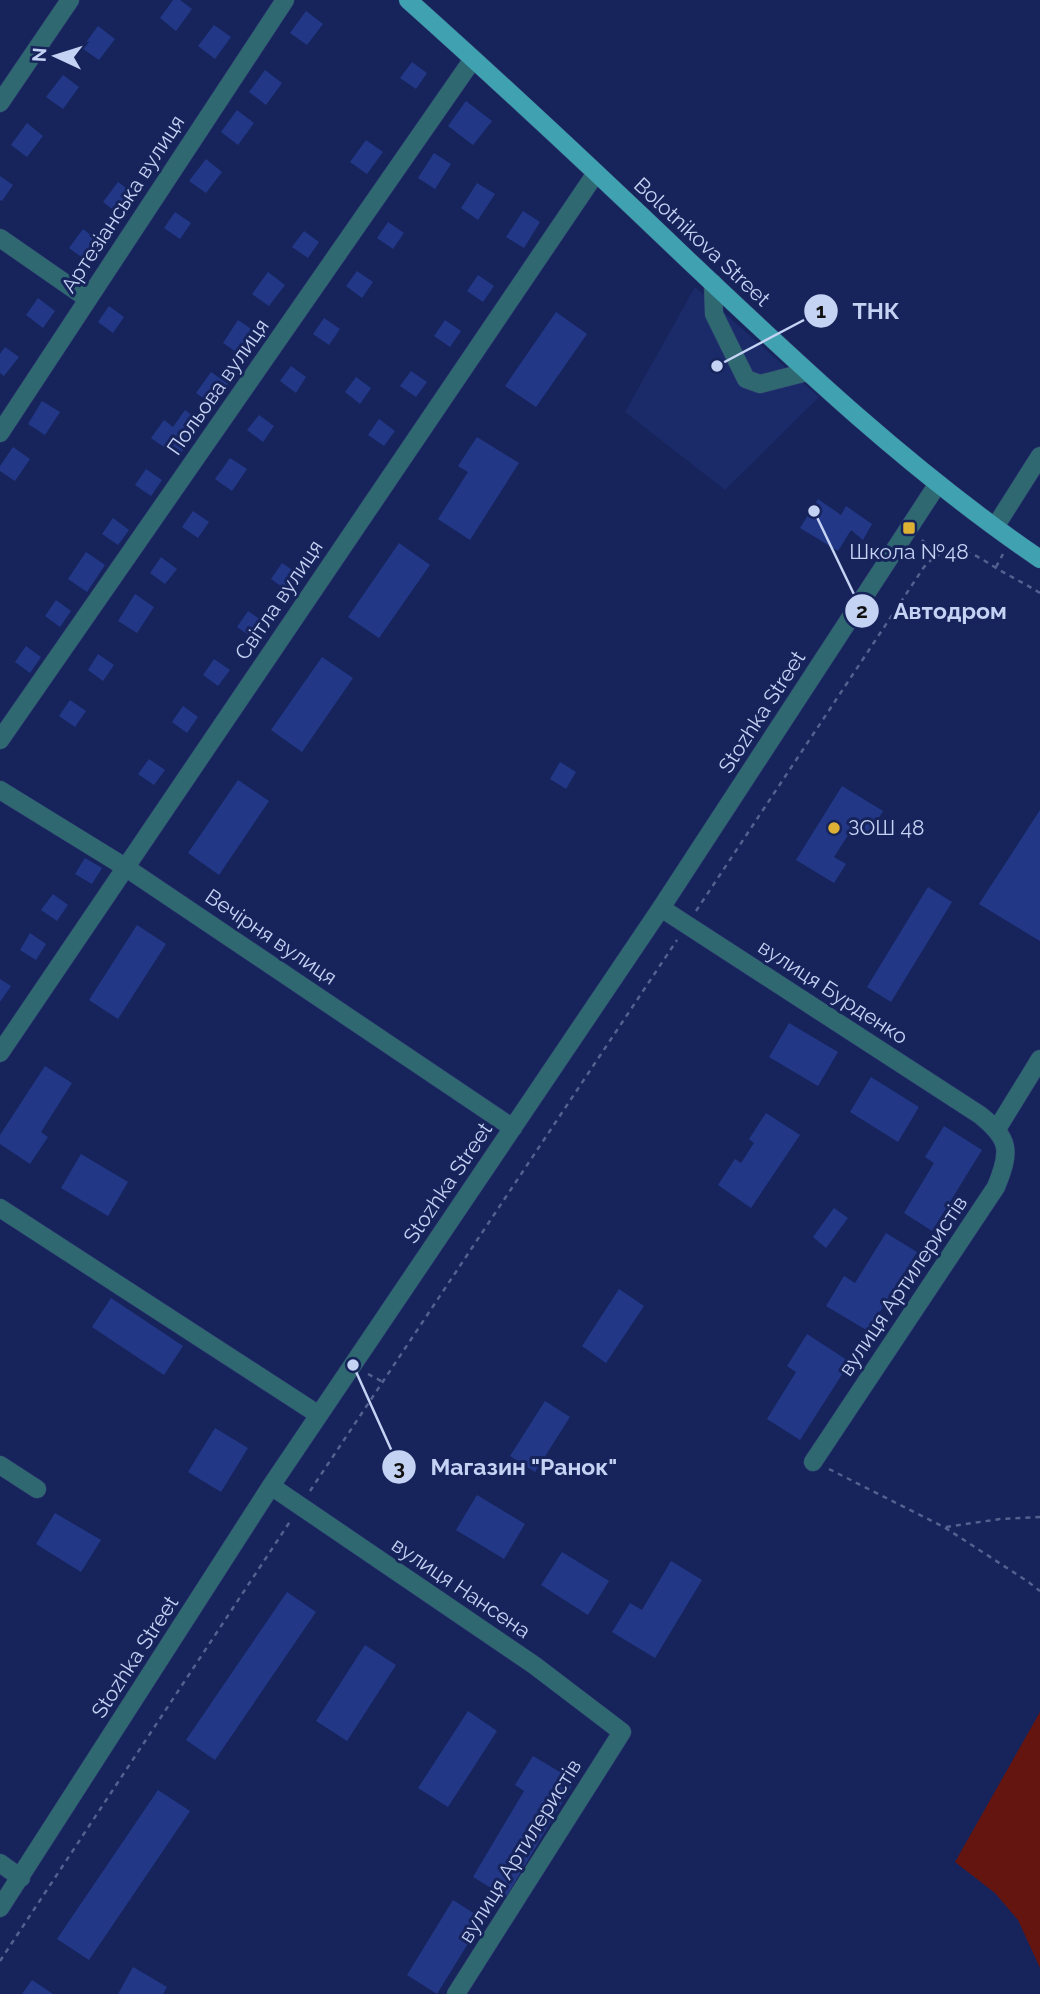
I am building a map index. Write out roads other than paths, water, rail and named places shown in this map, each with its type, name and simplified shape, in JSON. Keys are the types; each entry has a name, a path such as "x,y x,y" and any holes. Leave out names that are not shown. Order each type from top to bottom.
{"main road":[{"name":"Bolotnikova Street","path":"408,0 807,372 937,485 1040,559"}],"street":[{"path":"0,103 70,0"},
{"name":"Артезіанська вулиця","path":"0,433 285,0"},
{"name":"Польова вулиця","path":"0,740 473,59"},
{"name":"Світла вулиця","path":"0,1053 596,173"},
{"path":"0,238 88,299"},
{"path":"713,283 714,314 746,379 760,384 807,372"},
{"path":"995,527 1040,456"},
{"name":"Stozhka Street","path":"0,1908 271,1486 661,908 937,485"},
{"name":"Вечірня вулиця","path":"0,790 125,867 513,1128"},
{"name":"вулиця Бурденко","path":"661,908 980,1115 997,1129"},
{"path":"997,1129 1040,1059"},
{"name":"вулиця Артилеристів","path":"813,1462 996,1187 1005,1166 1006,1146 997,1129"},
{"path":"0,1208 319,1415"},
{"path":"0,1465 37,1489"},
{"name":"вулиця Нансена","path":"271,1486 534,1665 622,1731"},
{"name":"вулиця Артилеристів","path":"456,1994 622,1731"},
{"path":"0,1863 21,1878"}],"place":[{"name":"ТНК","path":"717,366"},
{"name":"Автодром","path":"814,511"},
{"name":"Школа №48","path":"909,528"},
{"name":"ЗОШ 48","path":"834,828"},
{"name":"Магазин \"Ранок\"","path":"353,1365"}]}
